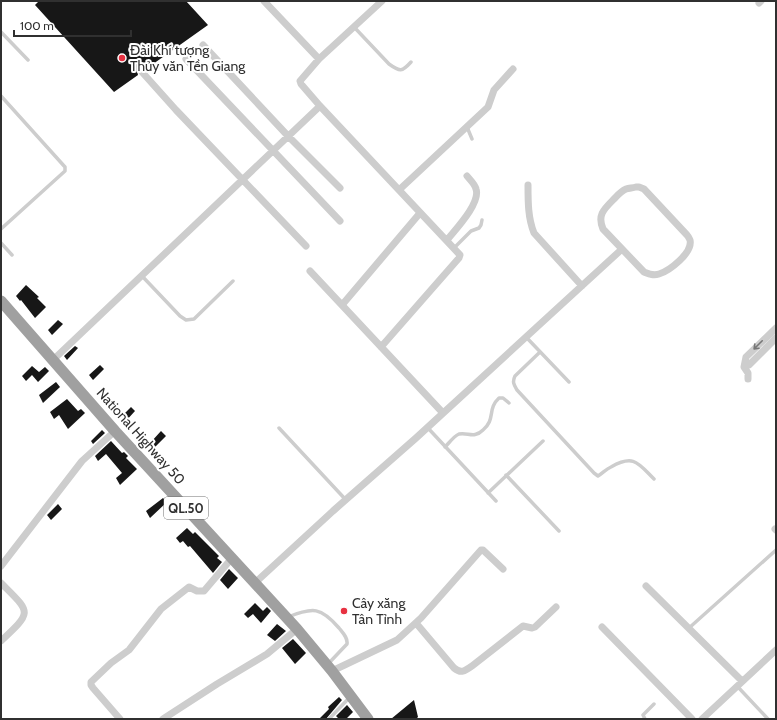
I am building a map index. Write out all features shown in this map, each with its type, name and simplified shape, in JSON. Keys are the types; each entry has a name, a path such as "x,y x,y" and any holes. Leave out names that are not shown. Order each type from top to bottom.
{"highway":[{"name":"National Highway 50","path":"1,301 115,431 297,628 330,668 368,719"}],"street":[{"path":"264,1 319,59"},
{"path":"381,347 460,258 459,252 420,213 320,106 300,84 300,81 319,59 382,1"},
{"path":"203,46 288,136 340,188"},
{"path":"186,59 340,221"},
{"path":"399,190 488,107 494,90 513,69"},
{"path":"142,72 176,110 306,246"},
{"path":"53,360 320,106"},
{"path":"447,240 475,201 477,194 476,189 467,176"},
{"path":"528,185 528,210 534,233 582,286"},
{"path":"636,187 644,189 690,240 690,245 681,260 668,270 659,274 650,275 644,272 622,249 603,229 600,223 601,215 605,208 621,192 626,189 636,187"},
{"path":"342,305 420,213"},
{"path":"256,582 428,428 622,249"},
{"path":"310,271 443,414"},
{"path":"748,379 748,373 744,367 746,357 776,328"},
{"path":"745,365 749,364 776,338"},
{"path":"1,566 82,460 115,431"},
{"path":"330,668 397,640 416,623 481,550 483,550 503,569"},
{"path":"120,719 93,688 91,682 110,663 129,650 161,609 189,588 197,591 204,591 232,558"},
{"path":"1,583 25,610 24,618 1,641"},
{"path":"646,586 689,628 739,684"},
{"path":"416,623 454,668 463,672 523,626 532,628 556,607"},
{"path":"602,627 692,719"},
{"path":"163,719 267,654 297,628"},
{"path":"702,719 776,650"}],"lane":[{"path":"354,27 388,64 394,68 404,70 411,62"},
{"path":"1,32 28,60"},
{"path":"1,96 64,167 65,171 1,229"},
{"path":"1,104 5,101"},
{"path":"466,126 472,139"},
{"path":"454,248 471,231 478,228 481,225 482,220"},
{"path":"1,243 12,255"},
{"path":"142,276 180,316 186,320 194,319 233,281"},
{"path":"526,337 569,382"},
{"path":"540,352 513,379 513,384 517,390 598,476 624,461 632,460 654,479"},
{"path":"445,447 457,435 461,434 472,436 480,433 489,424 493,405 499,398 503,398 509,403"},
{"path":"279,428 346,500"},
{"path":"428,428 496,501"},
{"path":"488,493 543,441"},
{"path":"506,476 559,531"},
{"path":"689,628 776,550"},
{"path":"287,617 302,611 317,611 324,613 341,630 348,640 347,644 330,668"},
{"path":"739,684 768,719"},
{"path":"329,719 351,696"},
{"path":"645,719 643,714 654,704"}],"building":[{"name":"Đài Khí tượng Thủy văn Tền Giang","path":"39,1 186,1 208,25 146,69 143,67 139,68 137,71 138,75 114,92 35,5"},
{"path":"26,285 39,297 37,298 46,307 35,318 16,296"},
{"path":"58,320 63,324 52,335 48,330"},
{"path":"75,346 78,348 67,360 64,356"},
{"path":"100,365 104,369 93,380 89,375"},
{"path":"32,366 39,372 45,367 49,371 38,382 32,375 26,381 22,376"},
{"path":"56,382 60,387 43,403 39,395"},
{"path":"67,399 78,411 81,409 85,413 68,429 59,415 54,419 50,412"},
{"path":"131,407 135,411 125,422 120,418"},
{"path":"102,430 105,433 93,444 91,441"},
{"path":"161,431 166,436 155,447 151,442"},
{"path":"111,441 122,453 124,452 128,456 126,458 137,469 120,485 116,478 122,473 106,454 98,461 95,456"},
{"path":"163,498 167,502 150,518 146,511"},
{"path":"58,504 62,509 51,520 47,515"},
{"path":"187,528 193,534 195,532 219,556 217,558 222,562 213,573 190,546 188,547 183,541 180,543 176,538"},
{"path":"229,569 238,578 228,589 220,580"},
{"path":"255,603 263,611 267,607 271,611 261,623 253,614 248,618 244,614"},
{"path":"277,624 286,631 275,641 267,635"},
{"path":"293,639 306,653 295,664 282,648"},
{"path":"339,697 342,700 326,719 319,719 329,709 328,707"},
{"path":"414,700 418,717 416,719 391,719"},
{"path":"347,705 353,712 346,719 339,719 336,716"}],"place":[{"name":"Đài Khí tượng Thủy văn Tền Giang","path":"122,58"},
{"name":"Cây xăng Tân Tỉnh","path":"344,611"}]}
